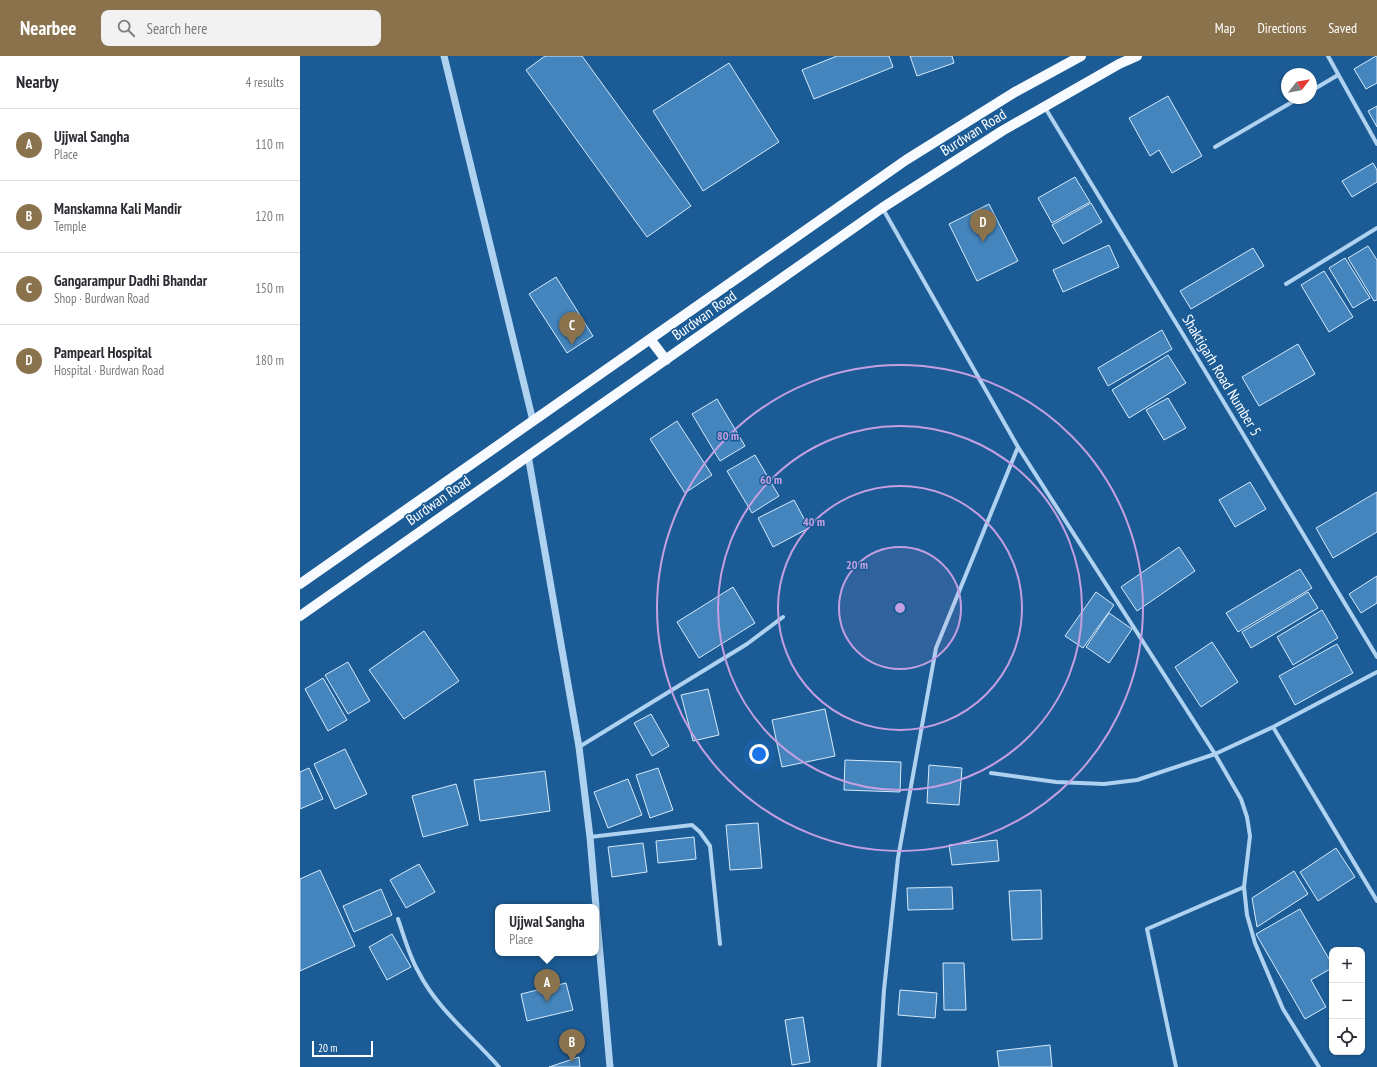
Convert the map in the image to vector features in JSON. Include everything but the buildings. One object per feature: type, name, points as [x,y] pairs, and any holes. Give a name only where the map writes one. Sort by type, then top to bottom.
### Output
[{"type":"main road","name":"Burdwan Road","points":[[300,584],[906,160],[1015,92],[1081,56]]},
{"type":"main road","name":"Burdwan Road","points":[[300,616],[882,208],[1002,131],[1119,64],[1136,56]]},
{"type":"main road","points":[[650,339],[666,360]]},
{"type":"street","points":[[444,56],[533,421]]},
{"type":"street","points":[[1328,56],[1377,144]]},
{"type":"street","points":[[1317,87],[1338,75]]},
{"type":"street","points":[[1215,148],[1289,104]]},
{"type":"street","name":"Shaktigarh Road Number 5","points":[[1044,106],[1188,341],[1377,657]]},
{"type":"street","points":[[882,208],[1018,447],[1215,754],[1241,799],[1247,817],[1250,836],[1244,887],[1247,916],[1255,943],[1283,1008],[1318,1067]]},
{"type":"street","points":[[1286,284],[1377,228]]},
{"type":"street","points":[[879,1067],[884,990],[898,858],[936,648],[1018,447]]},
{"type":"street","points":[[528,455],[579,747],[590,837],[596,904]]},
{"type":"street","points":[[579,747],[747,644],[782,617]]},
{"type":"street","points":[[991,773],[1056,782],[1104,784],[1137,780],[1215,754],[1273,727],[1377,672]]},
{"type":"street","points":[[1273,727],[1377,901]]},
{"type":"street","points":[[590,837],[692,825],[700,832],[710,846],[720,944]]},
{"type":"street","points":[[1176,1067],[1147,929],[1244,887]]},
{"type":"street","points":[[398,919],[418,971],[437,1000],[463,1031],[499,1067]]},
{"type":"street","points":[[599,942],[610,1067]]},
{"type":"place","name":"Pampearl Hospital","points":[[983,242]]},
{"type":"place","name":"Gangarampur Dadhi Bhandar","points":[[572,345]]},
{"type":"place","name":"Ujjwal Sangha","points":[[547,1002]]},
{"type":"place","name":"Manskamna Kali Mandir","points":[[572,1062]]}]
